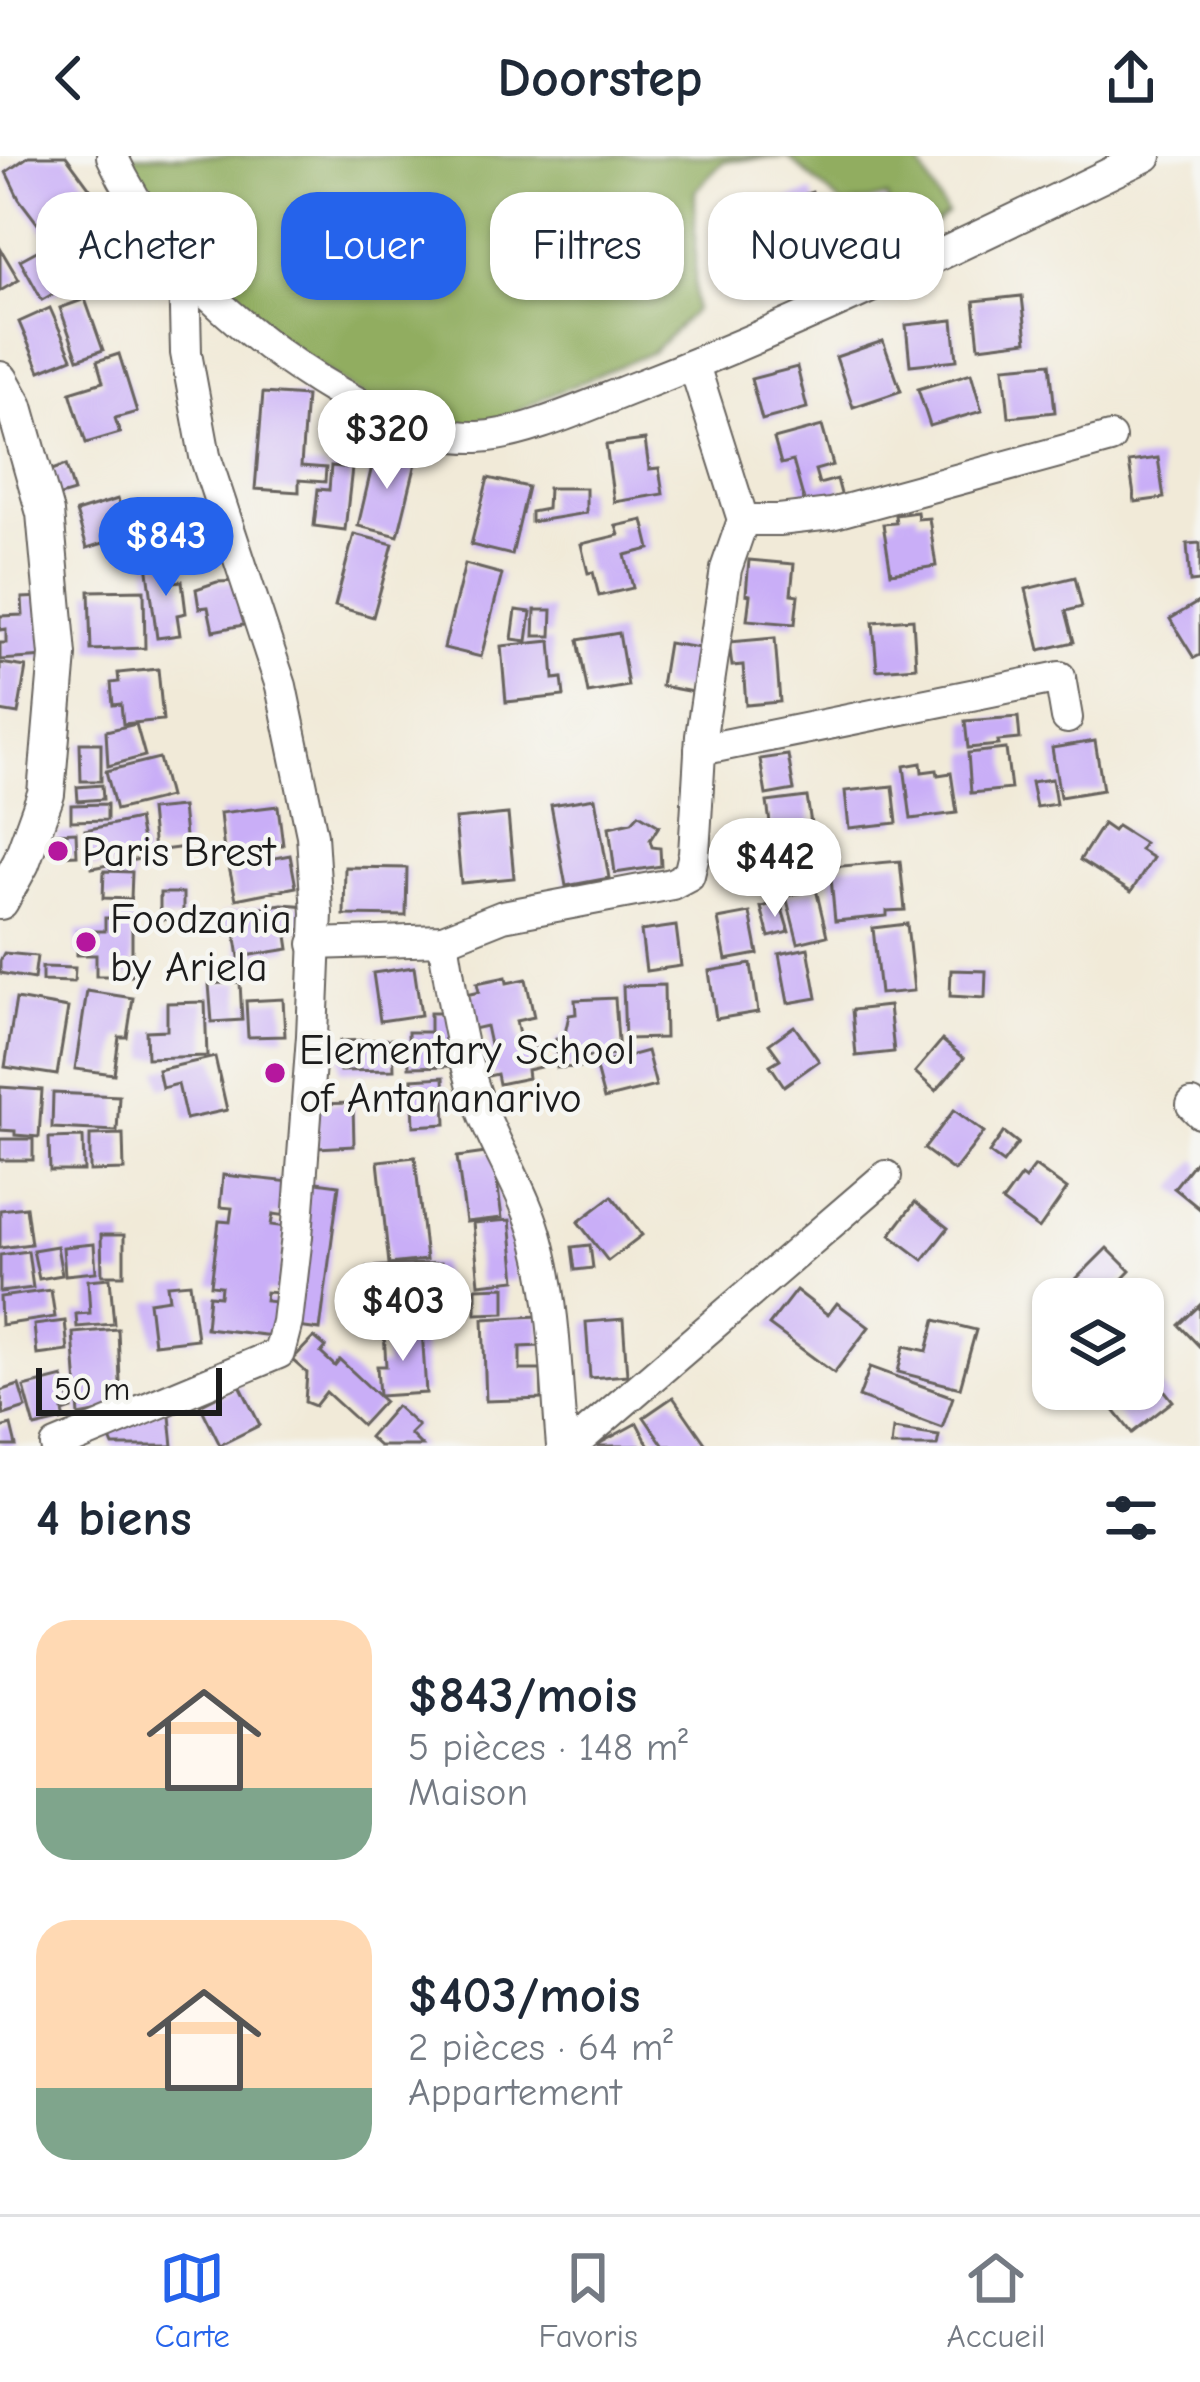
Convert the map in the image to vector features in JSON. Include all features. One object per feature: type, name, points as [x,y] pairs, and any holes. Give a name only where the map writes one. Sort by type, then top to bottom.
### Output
[{"type":"main road","points":[[0,380],[15,407],[45,513],[58,655],[46,794],[21,863],[0,900]]},
{"type":"street","points":[[112,156],[132,192]]},
{"type":"street","points":[[217,300],[251,332],[369,411],[452,436],[479,437],[509,432],[694,365],[1146,156]]},
{"type":"street","points":[[56,1446],[279,1353],[297,1236],[317,914],[312,835],[281,686],[205,456],[186,353],[185,300]]},
{"type":"street","points":[[314,944],[443,940],[503,916],[672,884],[688,875],[726,569],[743,520],[694,365]]},
{"type":"street","points":[[743,520],[831,514],[1110,438]]},
{"type":"street","points":[[700,750],[1060,677],[1067,718]]},
{"type":"street","points":[[443,940],[464,1053],[483,1114],[539,1243],[548,1288],[562,1446]]},
{"type":"street","points":[[572,1446],[886,1176]]},
{"type":"green space","points":[[124,156],[915,156],[935,192],[828,192],[788,157],[724,161],[695,191],[695,310],[653,352],[543,398],[480,432],[365,398],[253,320],[234,300],[257,300],[257,192],[141,192]]},
{"type":"building","points":[[29,156],[66,156],[93,192],[36,192],[36,221],[6,172]]},
{"type":"building","points":[[0,248],[19,280],[0,291]]},
{"type":"building","points":[[36,251],[36,289],[20,260]]},
{"type":"building","points":[[1022,296],[1027,341],[979,347],[974,301]]},
{"type":"building","points":[[85,300],[103,350],[78,359],[60,308]]},
{"type":"building","points":[[50,308],[72,358],[40,371],[19,322]]},
{"type":"building","points":[[953,320],[957,360],[910,365],[906,325]]},
{"type":"building","points":[[883,341],[901,391],[853,407],[836,357]]},
{"type":"building","points":[[119,354],[137,412],[115,418],[120,433],[86,443],[70,392],[103,382],[97,361]]},
{"type":"building","points":[[1050,363],[1055,412],[1009,417],[1004,367]]},
{"type":"building","points":[[797,367],[807,408],[762,420],[751,379]]},
{"type":"building","points":[[971,373],[982,411],[930,426],[918,389]]},
{"type":"building","points":[[263,393],[306,396],[301,466],[326,468],[325,482],[299,480],[299,492],[255,489]]},
{"type":"building","points":[[822,426],[833,465],[815,470],[819,484],[837,479],[844,505],[808,515],[793,461],[781,464],[774,439]]},
{"type":"building","points":[[645,440],[649,469],[659,468],[663,494],[614,502],[606,445]]},
{"type":"building","points":[[376,449],[417,459],[398,536],[358,526]]},
{"type":"building","points":[[1158,458],[1164,498],[1135,502],[1129,462]]},
{"type":"building","points":[[66,465],[74,492],[57,497],[49,471]]},
{"type":"building","points":[[331,466],[352,468],[345,530],[314,526],[318,489],[329,490]]},
{"type":"building","points":[[488,478],[528,487],[512,555],[471,545]]},
{"type":"building","points":[[548,488],[586,488],[586,513],[531,522],[531,512],[547,509]]},
{"type":"building","points":[[118,499],[129,535],[87,548],[76,512]]},
{"type":"building","points":[[917,512],[918,519],[929,518],[936,566],[891,573],[883,524],[896,523],[895,515]]},
{"type":"building","points":[[643,520],[650,549],[625,555],[633,588],[599,596],[581,544],[619,535],[616,526]]},
{"type":"building","points":[[354,534],[393,544],[373,617],[335,606]]},
{"type":"building","points":[[1200,543],[1200,581],[1190,582],[1187,544]]},
{"type":"building","points":[[170,560],[173,582],[182,581],[186,613],[177,615],[180,635],[157,638],[147,563]]},
{"type":"building","points":[[749,560],[794,564],[795,624],[747,620]]},
{"type":"building","points":[[465,564],[502,574],[481,657],[444,648]]},
{"type":"building","points":[[1075,577],[1082,607],[1066,611],[1074,642],[1040,650],[1026,589]]},
{"type":"building","points":[[241,581],[248,624],[213,631],[208,607],[199,608],[196,589]]},
{"type":"building","points":[[144,590],[145,648],[91,650],[89,591]]},
{"type":"building","points":[[43,597],[46,657],[0,660],[6,629],[0,630],[0,616],[23,615],[22,598]]},
{"type":"building","points":[[1200,601],[1200,655],[1194,658],[1170,619]]},
{"type":"building","points":[[516,610],[531,612],[527,641],[512,639]]},
{"type":"building","points":[[535,610],[552,610],[551,636],[534,636]]},
{"type":"building","points":[[913,619],[916,667],[877,670],[873,622]]},
{"type":"building","points":[[619,633],[628,686],[588,693],[578,640]]},
{"type":"building","points":[[775,638],[780,702],[746,705],[743,665],[732,666],[729,642]]},
{"type":"building","points":[[551,641],[554,679],[562,678],[564,696],[506,702],[501,646]]},
{"type":"building","points":[[668,643],[706,649],[698,693],[661,686]]},
{"type":"building","points":[[0,663],[26,667],[18,714],[0,711]]},
{"type":"building","points":[[158,669],[163,720],[123,724],[121,704],[113,705],[111,683],[119,682],[118,673]]},
{"type":"building","points":[[1018,717],[1020,739],[968,748],[965,721]]},
{"type":"building","points":[[136,724],[145,756],[108,766],[106,731]]},
{"type":"building","points":[[1095,741],[1103,790],[1060,797],[1052,748]]},
{"type":"building","points":[[80,743],[101,743],[101,781],[81,781]]},
{"type":"building","points":[[1006,749],[1011,789],[971,793],[968,753]]},
{"type":"building","points":[[788,755],[794,790],[766,795],[760,759]]},
{"type":"building","points":[[159,758],[169,797],[116,810],[106,771]]},
{"type":"building","points":[[921,763],[922,772],[951,773],[957,813],[911,819],[904,766]]},
{"type":"building","points":[[1052,779],[1056,804],[1036,807],[1031,782]]},
{"type":"building","points":[[102,785],[103,799],[78,801],[77,787]]},
{"type":"building","points":[[893,786],[897,823],[849,828],[845,791]]},
{"type":"building","points":[[807,797],[814,844],[800,846],[803,866],[788,867],[788,875],[753,882],[750,854],[774,851],[767,802]]},
{"type":"building","points":[[595,798],[609,878],[566,886],[551,805]]},
{"type":"building","points":[[107,804],[107,820],[71,821],[71,805]]},
{"type":"building","points":[[278,806],[283,845],[224,852],[220,813]]},
{"type":"building","points":[[182,807],[186,847],[154,851],[150,810]]},
{"type":"building","points":[[508,814],[514,878],[461,883],[455,819]]},
{"type":"building","points":[[639,814],[659,826],[650,840],[652,847],[660,848],[661,866],[615,873],[609,827],[632,822]]},
{"type":"building","points":[[138,819],[145,858],[92,868],[85,830]]},
{"type":"building","points":[[1103,824],[1113,831],[1117,826],[1144,843],[1140,850],[1153,858],[1131,892],[1080,860]]},
{"type":"building","points":[[76,832],[77,855],[58,856],[57,833]]},
{"type":"building","points":[[290,855],[296,887],[236,899],[229,867]]},
{"type":"building","points":[[900,861],[905,910],[835,921],[830,867]]},
{"type":"building","points":[[345,867],[407,868],[406,916],[344,915]]},
{"type":"building","points":[[104,871],[132,872],[131,899],[103,898]]},
{"type":"building","points":[[816,889],[827,936],[798,943],[786,896]]},
{"type":"building","points":[[160,893],[183,893],[183,919],[160,919]]},
{"type":"building","points":[[780,902],[789,932],[769,937],[761,907]]},
{"type":"building","points":[[282,904],[309,906],[309,930],[286,929],[289,949],[239,957],[235,932],[226,934],[222,913]]},
{"type":"building","points":[[750,913],[758,954],[726,960],[718,919]]},
{"type":"building","points":[[105,918],[132,918],[132,976],[96,976],[96,955],[77,955],[77,931],[105,931]]},
{"type":"building","points":[[907,924],[914,991],[880,994],[873,928]]},
{"type":"building","points":[[676,926],[681,966],[646,971],[641,931]]},
{"type":"building","points":[[808,948],[817,998],[788,1003],[779,954]]},
{"type":"building","points":[[4,953],[37,956],[34,979],[0,973]]},
{"type":"building","points":[[751,964],[758,1012],[716,1019],[709,971]]},
{"type":"building","points":[[42,967],[75,968],[74,982],[42,981]]},
{"type":"building","points":[[414,967],[421,1015],[380,1021],[373,973]]},
{"type":"building","points":[[951,970],[986,971],[985,998],[950,996]]},
{"type":"building","points":[[506,977],[507,983],[526,979],[534,1017],[516,1021],[522,1049],[536,1046],[540,1067],[527,1070],[528,1078],[499,1084],[497,1074],[480,1078],[475,1057],[492,1054],[486,1026],[473,1029],[466,995],[479,992],[477,983]]},
{"type":"building","points":[[240,982],[242,1020],[212,1022],[209,984]]},
{"type":"building","points":[[664,985],[665,1038],[625,1039],[623,986]]},
{"type":"building","points":[[87,991],[133,998],[127,1037],[119,1037],[114,1074],[75,1069]]},
{"type":"building","points":[[615,998],[619,1055],[578,1057],[579,1067],[557,1068],[556,1039],[564,1038],[569,1015],[576,1014],[575,1000]]},
{"type":"building","points":[[16,999],[68,1008],[57,1075],[5,1067]]},
{"type":"building","points":[[283,999],[285,1036],[248,1037],[246,1001]]},
{"type":"building","points":[[205,1002],[207,1056],[147,1058],[146,1031],[167,1030],[167,1003]]},
{"type":"building","points":[[889,1006],[894,1052],[856,1056],[852,1010]]},
{"type":"building","points":[[430,1013],[450,1013],[455,1066],[409,1067],[408,1032],[430,1032]]},
{"type":"building","points":[[794,1026],[819,1061],[784,1086],[770,1065],[780,1059],[769,1044]]},
{"type":"building","points":[[393,1039],[394,1070],[340,1071],[340,1041]]},
{"type":"building","points":[[942,1040],[964,1058],[936,1091],[915,1072]]},
{"type":"building","points":[[647,1051],[656,1086],[604,1099],[595,1065]]},
{"type":"building","points":[[215,1057],[227,1110],[186,1119],[178,1084],[162,1088],[158,1070]]},
{"type":"building","points":[[444,1077],[446,1124],[414,1126],[412,1079]]},
{"type":"building","points":[[0,1087],[42,1090],[39,1137],[0,1130]]},
{"type":"building","points":[[53,1093],[119,1096],[117,1131],[52,1128]]},
{"type":"building","points":[[353,1103],[354,1146],[317,1148],[316,1104]]},
{"type":"building","points":[[954,1110],[984,1132],[954,1171],[924,1149]]},
{"type":"building","points":[[1004,1132],[1018,1143],[1003,1163],[989,1153]]},
{"type":"building","points":[[123,1134],[124,1170],[90,1171],[90,1135]]},
{"type":"building","points":[[83,1137],[84,1171],[50,1171],[49,1138]]},
{"type":"building","points":[[0,1139],[33,1139],[33,1160],[0,1160]]},
{"type":"building","points":[[493,1152],[502,1218],[466,1222],[457,1157]]},
{"type":"building","points":[[415,1157],[426,1260],[389,1264],[378,1161]]},
{"type":"building","points":[[1196,1160],[1200,1163],[1200,1209],[1174,1188]]},
{"type":"building","points":[[1035,1166],[1067,1189],[1039,1229],[1002,1202]]},
{"type":"building","points":[[223,1175],[291,1182],[287,1216],[273,1214],[271,1225],[286,1227],[278,1293],[266,1292],[265,1301],[277,1302],[273,1336],[206,1328],[209,1295],[220,1296],[221,1286],[211,1285],[219,1221],[230,1222],[232,1208],[220,1207]]},
{"type":"building","points":[[309,1181],[339,1185],[320,1330],[290,1326]]},
{"type":"building","points":[[612,1196],[642,1235],[608,1261],[578,1222]]},
{"type":"building","points":[[915,1202],[948,1228],[923,1260],[890,1235]]},
{"type":"building","points":[[26,1207],[31,1244],[0,1248],[0,1210]]},
{"type":"building","points":[[510,1220],[516,1280],[479,1284],[473,1223]]},
{"type":"building","points":[[101,1235],[124,1235],[124,1275],[102,1275]]},
{"type":"building","points":[[94,1244],[96,1272],[65,1275],[63,1247]]},
{"type":"building","points":[[590,1245],[593,1268],[575,1270],[572,1247]]},
{"type":"building","points":[[57,1246],[62,1275],[39,1279],[33,1250]]},
{"type":"building","points":[[1107,1248],[1130,1271],[1123,1278],[1077,1278]]},
{"type":"building","points":[[28,1251],[33,1288],[0,1292],[0,1255]]},
{"type":"building","points":[[441,1263],[443,1295],[436,1296],[437,1316],[395,1318],[394,1306],[381,1307],[380,1289],[369,1289],[367,1267]]},
{"type":"building","points":[[110,1278],[114,1324],[77,1327],[76,1314],[90,1313],[88,1280]]},
{"type":"building","points":[[190,1283],[197,1339],[154,1344],[149,1302],[169,1299],[167,1285]]},
{"type":"building","points":[[505,1287],[505,1313],[476,1314],[476,1288]]},
{"type":"building","points":[[51,1290],[55,1317],[1,1325],[0,1297]]},
{"type":"building","points":[[796,1290],[828,1315],[837,1303],[869,1327],[834,1373],[769,1325]]},
{"type":"building","points":[[1200,1305],[1200,1347],[1179,1325]]},
{"type":"building","points":[[539,1316],[540,1346],[520,1347],[520,1370],[541,1370],[542,1399],[486,1401],[483,1319]]},
{"type":"building","points":[[623,1319],[627,1375],[590,1378],[586,1322]]},
{"type":"building","points":[[935,1320],[976,1330],[960,1388],[898,1372],[904,1346],[927,1351]]},
{"type":"building","points":[[65,1321],[68,1351],[37,1355],[34,1325]]},
{"type":"building","points":[[118,1329],[121,1408],[79,1416],[73,1333]]},
{"type":"building","points":[[422,1329],[426,1393],[379,1396],[377,1366],[386,1366],[384,1331]]},
{"type":"building","points":[[314,1337],[326,1347],[321,1353],[335,1366],[340,1360],[384,1401],[362,1425],[326,1392],[315,1406],[305,1402],[307,1373],[292,1360]]},
{"type":"building","points":[[870,1367],[953,1397],[942,1428],[859,1397]]},
{"type":"building","points":[[63,1377],[72,1409],[63,1412],[65,1420],[35,1427],[24,1387]]},
{"type":"building","points":[[19,1385],[26,1408],[4,1415],[0,1391]]},
{"type":"building","points":[[240,1385],[260,1425],[220,1445],[200,1405]]},
{"type":"building","points":[[673,1397],[707,1446],[664,1446],[644,1417]]},
{"type":"building","points":[[169,1406],[173,1446],[113,1446],[107,1432]]},
{"type":"building","points":[[396,1406],[418,1426],[410,1434],[422,1446],[379,1446],[369,1437]]},
{"type":"building","points":[[1114,1410],[1161,1410],[1132,1433]]},
{"type":"building","points":[[637,1423],[649,1446],[595,1446]]},
{"type":"building","points":[[11,1425],[16,1446],[0,1446],[0,1428]]},
{"type":"building","points":[[893,1429],[939,1436],[937,1446],[891,1446]]},
{"type":"place","name":"Paris Brest","points":[[58,851]]},
{"type":"place","name":"Foodzania by Ariela","points":[[86,942]]},
{"type":"place","name":"Elementary School of Antananarivo","points":[[275,1073]]}]
